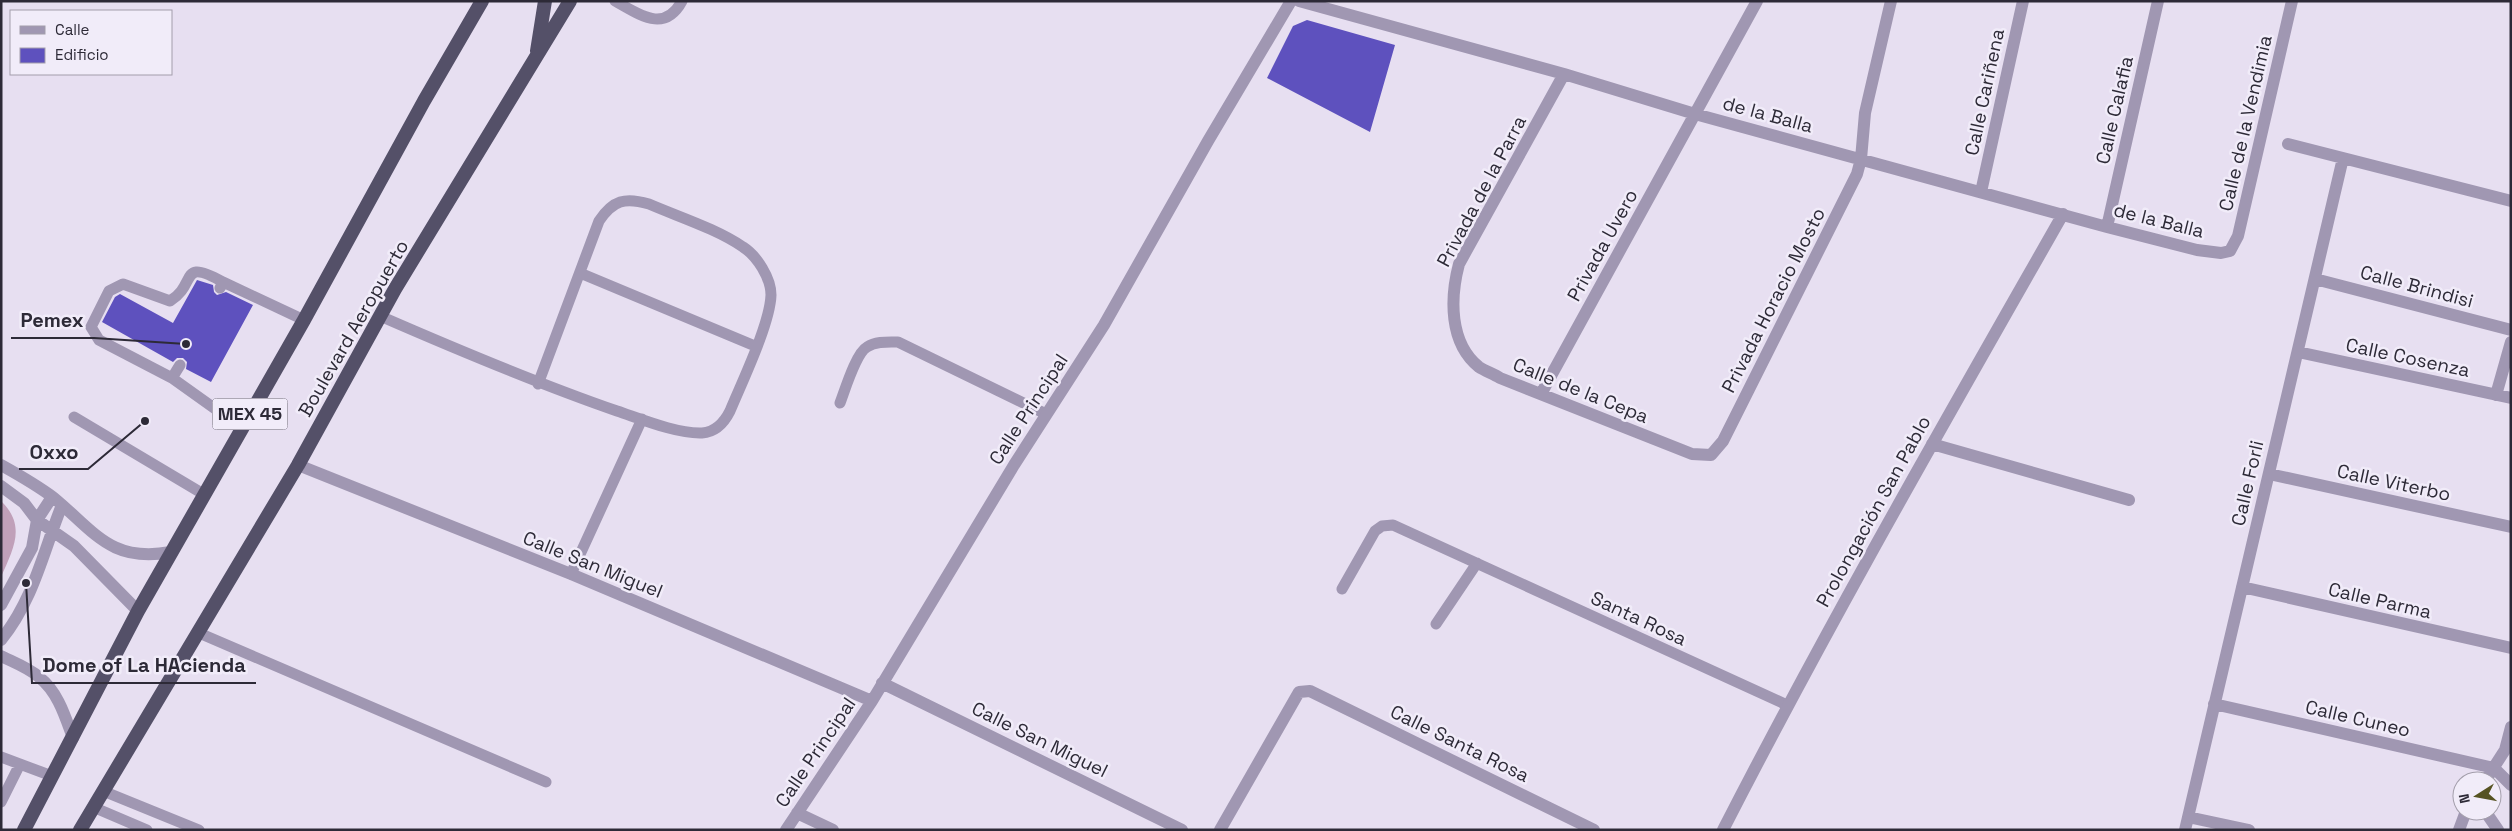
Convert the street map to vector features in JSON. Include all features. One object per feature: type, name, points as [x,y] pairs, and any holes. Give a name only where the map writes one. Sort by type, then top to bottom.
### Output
[{"type":"highway","name":"MEX 45","points":[[24,830],[138,611],[304,320],[424,101],[482,1]]},
{"type":"highway","points":[[535,61],[544,1]]},
{"type":"highway","name":"Boulevard Aeropuerto","points":[[80,830],[298,465],[380,316],[570,1]]},
{"type":"street","name":"Calle Principal","points":[[786,830],[872,700],[1046,414],[1128,284],[1208,141],[1292,1]]},
{"type":"street","name":"de la Balla","points":[[1299,1],[1564,74],[1695,114],[2107,227],[2197,250],[2221,253],[2230,252]]},
{"type":"street","name":"Privada Uvero","points":[[1541,394],[1757,1]]},
{"type":"street","name":"Privada Horacio Mosto","points":[[1711,455],[1722,441],[1837,216],[1861,159],[1865,113],[1891,1]]},
{"type":"street","name":"Calle Cariñena","points":[[1981,192],[2023,1]]},
{"type":"street","name":"Calle Calafia","points":[[2107,227],[2158,1]]},
{"type":"street","name":"Calle de la Vendimia","points":[[2230,252],[2238,236],[2292,1]]},
{"type":"street","name":"Privada de la Parra","points":[[1456,331],[1453,302],[1454,282],[1460,264],[1564,74]]},
{"type":"street","points":[[2288,144],[2511,201]]},
{"type":"street","name":"Calle Forli","points":[[2185,830],[2343,158]]},
{"type":"street","name":"Prolongación San Pablo","points":[[1723,830],[1787,705],[2063,214]]},
{"type":"street","name":"Calle Brindisi","points":[[2315,279],[2511,330]]},
{"type":"street","name":"Calle de la Cepa","points":[[1456,331],[1466,352],[1479,366],[1500,378],[1692,454],[1711,455]]},
{"type":"street","points":[[2496,395],[2511,342]]},
{"type":"street","name":"Calle Cosenza","points":[[2298,352],[2511,398]]},
{"type":"street","points":[[1932,444],[2129,500]]},
{"type":"street","name":"Calle San Miguel","points":[[298,465],[571,574],[872,700]]},
{"type":"street","points":[[1,466],[57,501],[96,536],[117,549],[144,555],[171,552]]},
{"type":"street","name":"Calle Viterbo","points":[[2269,474],[2511,527]]},
{"type":"street","points":[[1,486],[24,503],[37,520],[52,529],[79,551],[138,611]]},
{"type":"street","points":[[1,605],[32,548],[37,520],[57,501]]},
{"type":"street","points":[[1,640],[24,603],[46,556],[57,501]]},
{"type":"street","name":"Calle Parma","points":[[2242,587],[2511,648]]},
{"type":"street","points":[[1,656],[39,676],[53,692],[73,738]]},
{"type":"street","name":"Calle San Miguel","points":[[882,683],[1182,830]]},
{"type":"street","name":"Calle Santa Rosa","points":[[1220,830],[1300,692],[1310,691],[1594,830]]},
{"type":"street","name":"Calle Cuneo","points":[[2214,704],[2494,768]]},
{"type":"street","points":[[2492,771],[2506,750],[2511,727]]},
{"type":"street","points":[[2494,768],[2511,785]]},
{"type":"street","points":[[797,813],[833,830]]},
{"type":"street","points":[[2188,816],[2249,830]]},
{"type":"lane","points":[[617,2],[640,15],[660,20],[671,16],[682,1]]},
{"type":"lane","points":[[380,316],[538,384],[642,419],[692,433],[704,433],[724,423],[730,411],[768,315],[771,294],[767,278],[757,260],[744,247],[649,204],[636,200],[620,201],[607,209],[599,221],[538,384]]},
{"type":"lane","points":[[242,428],[172,378],[99,340],[91,327],[110,291],[116,285],[124,284],[170,301],[175,298],[191,274],[197,270],[222,285],[304,320]]},
{"type":"lane","points":[[580,273],[755,346]]},
{"type":"lane","points":[[840,403],[859,358],[866,347],[883,342],[898,342],[1046,414]]},
{"type":"lane","points":[[172,378],[180,365]]},
{"type":"lane","points":[[74,417],[205,495]]},
{"type":"lane","points":[[571,574],[642,419]]},
{"type":"lane","name":"Santa Rosa","points":[[1342,589],[1375,531],[1382,526],[1393,525],[1787,705]]},
{"type":"lane","points":[[1436,624],[1477,563]]},
{"type":"lane","points":[[199,633],[546,782]]},
{"type":"lane","points":[[1,757],[52,776]]},
{"type":"lane","points":[[1,802],[20,764]]},
{"type":"lane","points":[[103,792],[199,830]]},
{"type":"lane","points":[[93,807],[147,830]]},
{"type":"shaded area","points":[[1,501],[14,519],[16,529],[10,557],[1,577]]},
{"type":"building","points":[[1307,20],[1395,45],[1370,132],[1267,78],[1293,26]]},
{"type":"building","points":[[197,280],[213,285],[214,292],[217,295],[226,292],[253,305],[211,382],[186,369],[187,362],[183,358],[177,358],[173,362],[102,322],[115,297],[120,294],[173,323]]},
{"type":"place","name":"Pemex","points":[[186,344]]},
{"type":"place","name":"Oxxo","points":[[145,421]]},
{"type":"place","name":"Dome of La HAcienda","points":[[26,583]]}]
